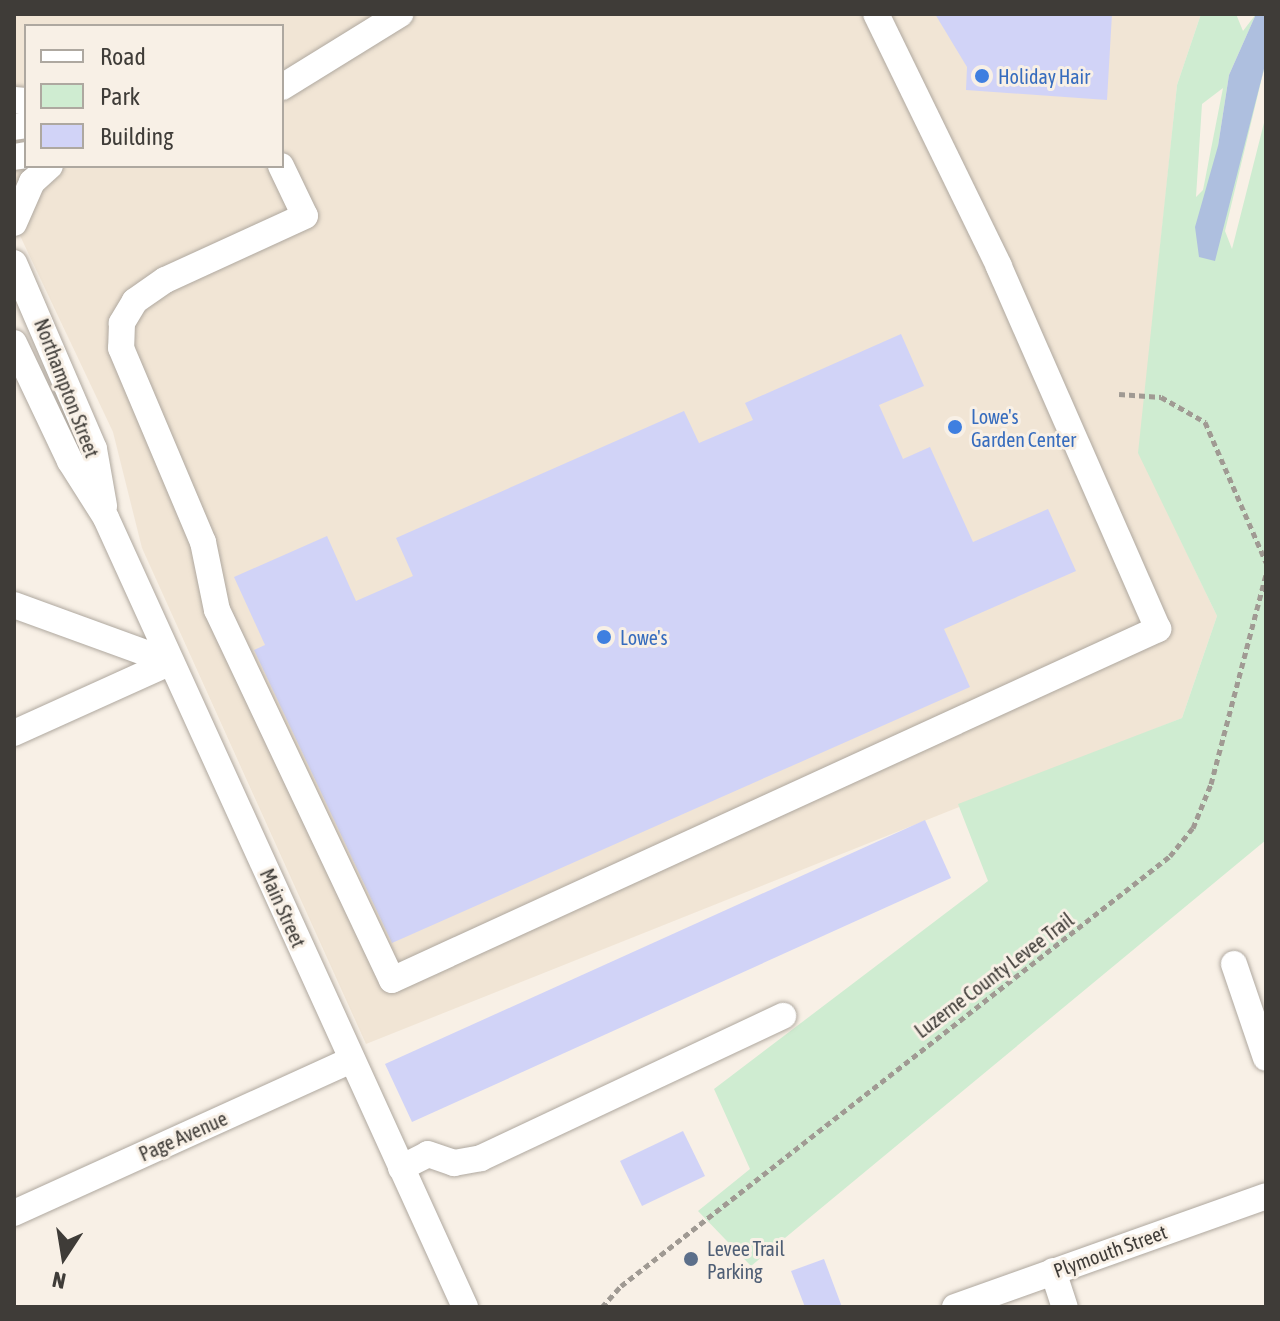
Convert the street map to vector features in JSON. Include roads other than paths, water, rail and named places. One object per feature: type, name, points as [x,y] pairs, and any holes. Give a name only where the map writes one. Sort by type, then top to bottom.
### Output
[{"type":"street","points":[[282,168],[305,216],[165,280],[135,301],[122,323],[121,348],[203,542],[217,610],[392,980],[1158,629],[999,266],[876,14]]},
{"type":"street","points":[[284,86],[392,16]]},
{"type":"street","points":[[14,223],[32,182],[48,168]]},
{"type":"street","name":"Northampton Street","points":[[14,263],[94,449],[106,518]]},
{"type":"street","name":"Northampton Street","points":[[14,343],[70,461],[106,518],[171,662]]},
{"type":"street","points":[[14,605],[171,662]]},
{"type":"street","points":[[14,733],[171,662]]},
{"type":"street","name":"Main Street","points":[[171,662],[465,1307]]},
{"type":"street","points":[[1234,964],[1266,1058]]},
{"type":"street","points":[[401,1168],[428,1154],[454,1163],[481,1158],[783,1016]]},
{"type":"street","name":"Page Avenue","points":[[14,1213],[351,1060]]},
{"type":"street","name":"Plymouth Street","points":[[955,1307],[1266,1196]]},
{"type":"street","points":[[1053,1271],[1065,1307]]},
{"type":"water","points":[[1256,14],[1266,14],[1266,61],[1215,261],[1199,257],[1195,227],[1218,146],[1229,75]]},
{"type":"place","name":"Holiday Hair","points":[[982,76]]},
{"type":"place","name":"Lowe's Garden Center","points":[[955,427]]},
{"type":"place","name":"Lowe's","points":[[604,637]]},
{"type":"place","name":"Levee Trail Parking","points":[[691,1259]]}]
